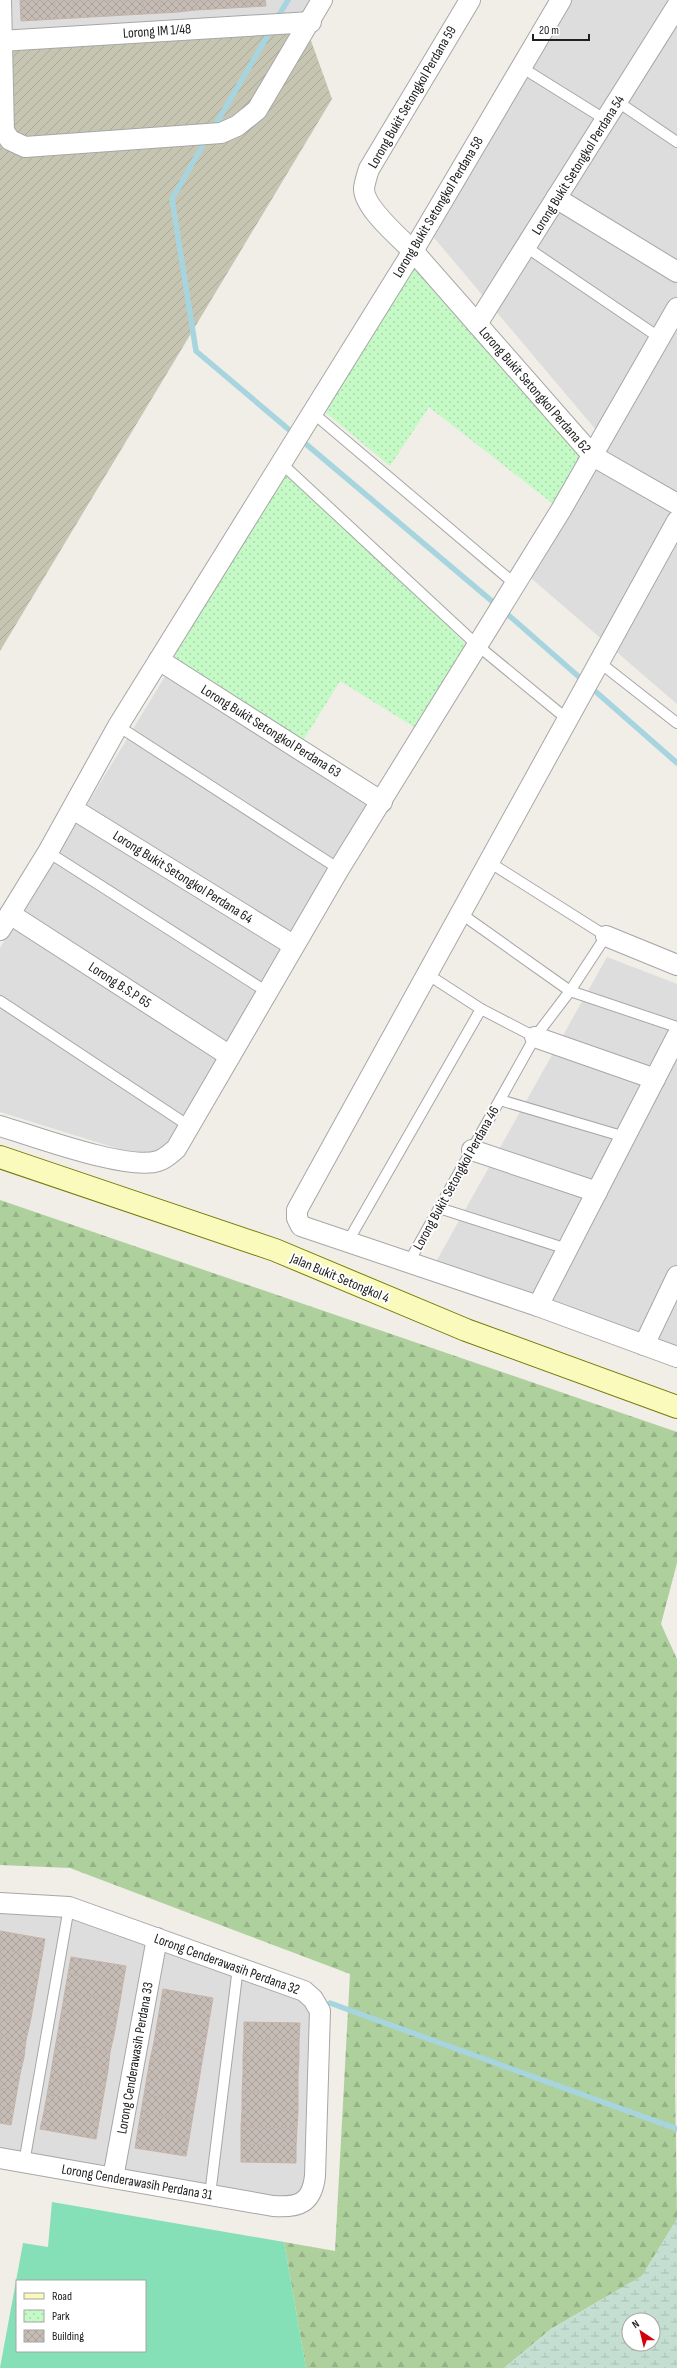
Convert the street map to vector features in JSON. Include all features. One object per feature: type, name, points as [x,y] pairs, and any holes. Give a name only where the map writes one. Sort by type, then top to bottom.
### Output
[{"type":"street","points":[[1,0],[4,131],[10,140],[25,147],[220,133],[237,126],[258,110],[322,0]]},
{"type":"street","name":"Lorong Bukit Setongkol Perdana 59","points":[[413,251],[389,228],[371,206],[364,189],[369,169],[470,0]]},
{"type":"street","name":"Lorong Bukit Setongkol Perdana 58","points":[[5,922],[73,809],[118,726],[283,457],[308,420],[413,251],[561,0]]},
{"type":"street","name":"Lorong Bukit Setongkol Perdana 54","points":[[477,324],[606,120],[674,18]]},
{"type":"street","name":"Lorong IM 1/48","points":[[2,41],[308,22]]},
{"type":"street","points":[[556,198],[677,272]]},
{"type":"street","name":"Lorong Bukit Setongkol Perdana 62","points":[[413,251],[593,456],[677,504]]},
{"type":"street","points":[[0,1126],[120,1161],[142,1163],[159,1160],[176,1149],[293,945],[339,868],[382,802],[477,645],[504,604],[593,456],[677,308]]},
{"type":"street","points":[[409,1262],[347,1243],[301,1226],[297,1218],[297,1210],[677,520]]},
{"type":"street","name":"Lorong Bukit Setongkol Perdana 63","points":[[159,660],[382,802]]},
{"type":"street","name":"Lorong Bukit Setongkol Perdana 64","points":[[73,809],[293,945]]},
{"type":"street","name":"Lorong B.S.P 65","points":[[5,922],[230,1056]]},
{"type":"street","points":[[606,936],[677,965]]},
{"type":"street","points":[[538,1306],[677,1036]]},
{"type":"street","points":[[535,1037],[655,1079]]},
{"type":"street","points":[[472,1150],[597,1192]]},
{"type":"street","name":"Jalan Bukit Setongkol 4","points":[[0,1157],[275,1250],[466,1330],[677,1407]]},
{"type":"street","name":"Lorong Bukit Setongkol Perdana 46","points":[[409,1262],[538,1306],[677,1357]]},
{"type":"street","points":[[644,1345],[677,1276]]},
{"type":"street","name":"Lorong Cenderawasih Perdana 32","points":[[0,1903],[69,1907],[304,1991],[314,1999],[320,2011],[314,2187],[312,2194],[304,2202],[294,2206],[273,2206]]},
{"type":"street","name":"Lorong Cenderawasih Perdana 33","points":[[114,2178],[157,1938]]},
{"type":"street","name":"Lorong Cenderawasih Perdana 31","points":[[0,2158],[273,2206]]},
{"type":"lane","points":[[521,67],[606,120]]},
{"type":"lane","points":[[618,102],[677,142]]},
{"type":"lane","points":[[526,247],[660,338]]},
{"type":"lane","points":[[308,420],[515,584]]},
{"type":"lane","points":[[283,457],[477,645],[570,715]]},
{"type":"lane","points":[[598,664],[677,723]]},
{"type":"lane","points":[[118,726],[339,868]]},
{"type":"lane","points":[[48,852],[267,992]]},
{"type":"lane","points":[[489,862],[606,936]]},
{"type":"lane","points":[[460,913],[570,991],[677,1027]]},
{"type":"lane","name":"Lorong Bukit Setongkol Perdana 46","points":[[409,1262],[535,1037],[570,991],[606,936]]},
{"type":"lane","points":[[427,974],[481,1009],[535,1037]]},
{"type":"lane","points":[[0,1001],[189,1126]]},
{"type":"lane","points":[[347,1243],[481,1009]]},
{"type":"lane","points":[[500,1100],[625,1137]]},
{"type":"lane","points":[[440,1208],[567,1250]]},
{"type":"lane","points":[[24,2162],[69,1907]]},
{"type":"lane","points":[[210,2195],[238,1967]]},
{"type":"shaded area","points":[[0,0],[317,0],[303,23],[0,39]]},
{"type":"shaded area","points":[[564,0],[677,0],[677,704],[517,566],[596,430],[425,227]]},
{"type":"shaded area","points":[[305,24],[332,99],[0,651],[0,43]]},
{"type":"shaded area","points":[[167,673],[374,803],[165,1153],[148,1158],[0,1112],[0,948]]},
{"type":"shaded area","points":[[607,957],[677,984],[677,1363],[428,1276]]},
{"type":"shaded area","points":[[0,1911],[67,1915],[302,1999],[312,2007],[309,2202],[0,2167]]},
{"type":"green space","points":[[413,251],[593,456],[561,510],[429,407],[390,466],[325,412]]},
{"type":"green space","points":[[280,462],[467,645],[419,730],[340,681],[298,749],[159,660]]},
{"type":"green space","points":[[0,1200],[677,1432],[677,1563],[661,1624],[677,1659],[675,2083],[677,2219],[642,2276],[551,2329],[504,2368],[306,2368],[284,2242],[335,2251],[350,1974],[70,1868],[0,1865]]},
{"type":"green space","points":[[52,2202],[284,2242],[306,2368],[0,2368],[16,2281],[16,2352],[146,2352],[146,2280],[16,2280],[23,2243],[48,2247]]},
{"type":"green space","points":[[677,2219],[677,2368],[504,2368],[551,2329],[642,2276]]},
{"type":"building","points":[[20,0],[38,0],[39,20],[21,21]]},
{"type":"building","points":[[38,0],[55,0],[56,19],[39,20]]},
{"type":"building","points":[[55,0],[73,0],[74,18],[56,19]]},
{"type":"building","points":[[73,0],[90,0],[91,17],[74,18]]},
{"type":"building","points":[[90,0],[108,0],[109,16],[91,17]]},
{"type":"building","points":[[108,0],[125,0],[126,15],[109,16]]},
{"type":"building","points":[[125,0],[143,0],[144,14],[126,15]]},
{"type":"building","points":[[143,0],[160,0],[161,13],[144,14]]},
{"type":"building","points":[[160,0],[178,0],[178,12],[161,13]]},
{"type":"building","points":[[178,0],[195,0],[196,10],[178,12]]},
{"type":"building","points":[[195,0],[213,0],[214,9],[196,10]]},
{"type":"building","points":[[213,0],[230,0],[231,8],[214,9]]},
{"type":"building","points":[[230,0],[248,0],[248,7],[231,8]]},
{"type":"building","points":[[248,0],[265,0],[266,6],[248,7]]},
{"type":"building","points":[[0,1931],[45,1939],[42,1956],[0,1949]]},
{"type":"building","points":[[0,1949],[42,1956],[39,1973],[0,1966]]},
{"type":"building","points":[[71,1957],[126,1966],[123,1983],[68,1974]]},
{"type":"building","points":[[0,1966],[39,1973],[36,1990],[0,1983]]},
{"type":"building","points":[[68,1974],[123,1983],[120,2001],[65,1991]]},
{"type":"building","points":[[0,1983],[36,1990],[33,2007],[0,2001]]},
{"type":"building","points":[[163,1989],[213,1998],[210,2015],[160,2007]]},
{"type":"building","points":[[65,1991],[120,2001],[117,2018],[62,2009]]},
{"type":"building","points":[[0,2001],[33,2007],[30,2023],[0,2018]]},
{"type":"building","points":[[160,2007],[210,2015],[207,2033],[157,2024]]},
{"type":"building","points":[[62,2009],[117,2018],[114,2035],[59,2026]]},
{"type":"building","points":[[0,2018],[30,2023],[26,2040],[0,2036]]},
{"type":"building","points":[[244,2022],[300,2023],[299,2041],[244,2039]]},
{"type":"building","points":[[157,2024],[207,2033],[204,2050],[154,2042]]},
{"type":"building","points":[[59,2026],[114,2035],[110,2052],[56,2043]]},
{"type":"building","points":[[0,2036],[26,2040],[24,2057],[0,2053]]},
{"type":"building","points":[[244,2039],[299,2041],[299,2058],[243,2057]]},
{"type":"building","points":[[154,2042],[204,2050],[201,2068],[150,2060]]},
{"type":"building","points":[[56,2043],[110,2052],[108,2070],[53,2060]]},
{"type":"building","points":[[0,2053],[24,2057],[20,2074],[0,2071]]},
{"type":"building","points":[[243,2057],[299,2058],[298,2075],[243,2074]]},
{"type":"building","points":[[53,2060],[108,2070],[105,2087],[50,2078]]},
{"type":"building","points":[[150,2060],[201,2068],[198,2086],[147,2077]]},
{"type":"building","points":[[0,2071],[20,2074],[17,2091],[0,2088]]},
{"type":"building","points":[[243,2074],[298,2075],[298,2093],[242,2092]]},
{"type":"building","points":[[147,2077],[198,2086],[195,2103],[144,2095]]},
{"type":"building","points":[[50,2078],[105,2087],[102,2104],[47,2095]]},
{"type":"building","points":[[0,2088],[17,2091],[14,2108],[0,2106]]},
{"type":"building","points":[[242,2092],[298,2093],[298,2111],[242,2110]]},
{"type":"building","points":[[47,2095],[102,2104],[99,2121],[44,2112]]},
{"type":"building","points":[[144,2095],[195,2103],[192,2121],[141,2112]]},
{"type":"building","points":[[0,2106],[14,2108],[11,2125],[0,2123]]},
{"type":"building","points":[[242,2110],[298,2111],[297,2128],[241,2127]]},
{"type":"building","points":[[44,2112],[99,2121],[96,2139],[40,2129]]},
{"type":"building","points":[[141,2112],[192,2121],[189,2139],[138,2130]]},
{"type":"building","points":[[241,2127],[297,2128],[296,2146],[241,2144]]},
{"type":"building","points":[[138,2130],[189,2139],[186,2156],[135,2148]]},
{"type":"building","points":[[241,2144],[296,2146],[296,2163],[241,2162]]},
{"type":"waterway","points":[[276,20],[288,0]]},
{"type":"waterway","points":[[213,129],[271,30]]},
{"type":"waterway","points":[[207,138],[172,199],[196,351],[513,619],[677,763]]},
{"type":"waterway","points":[[330,2003],[677,2129]]}]
